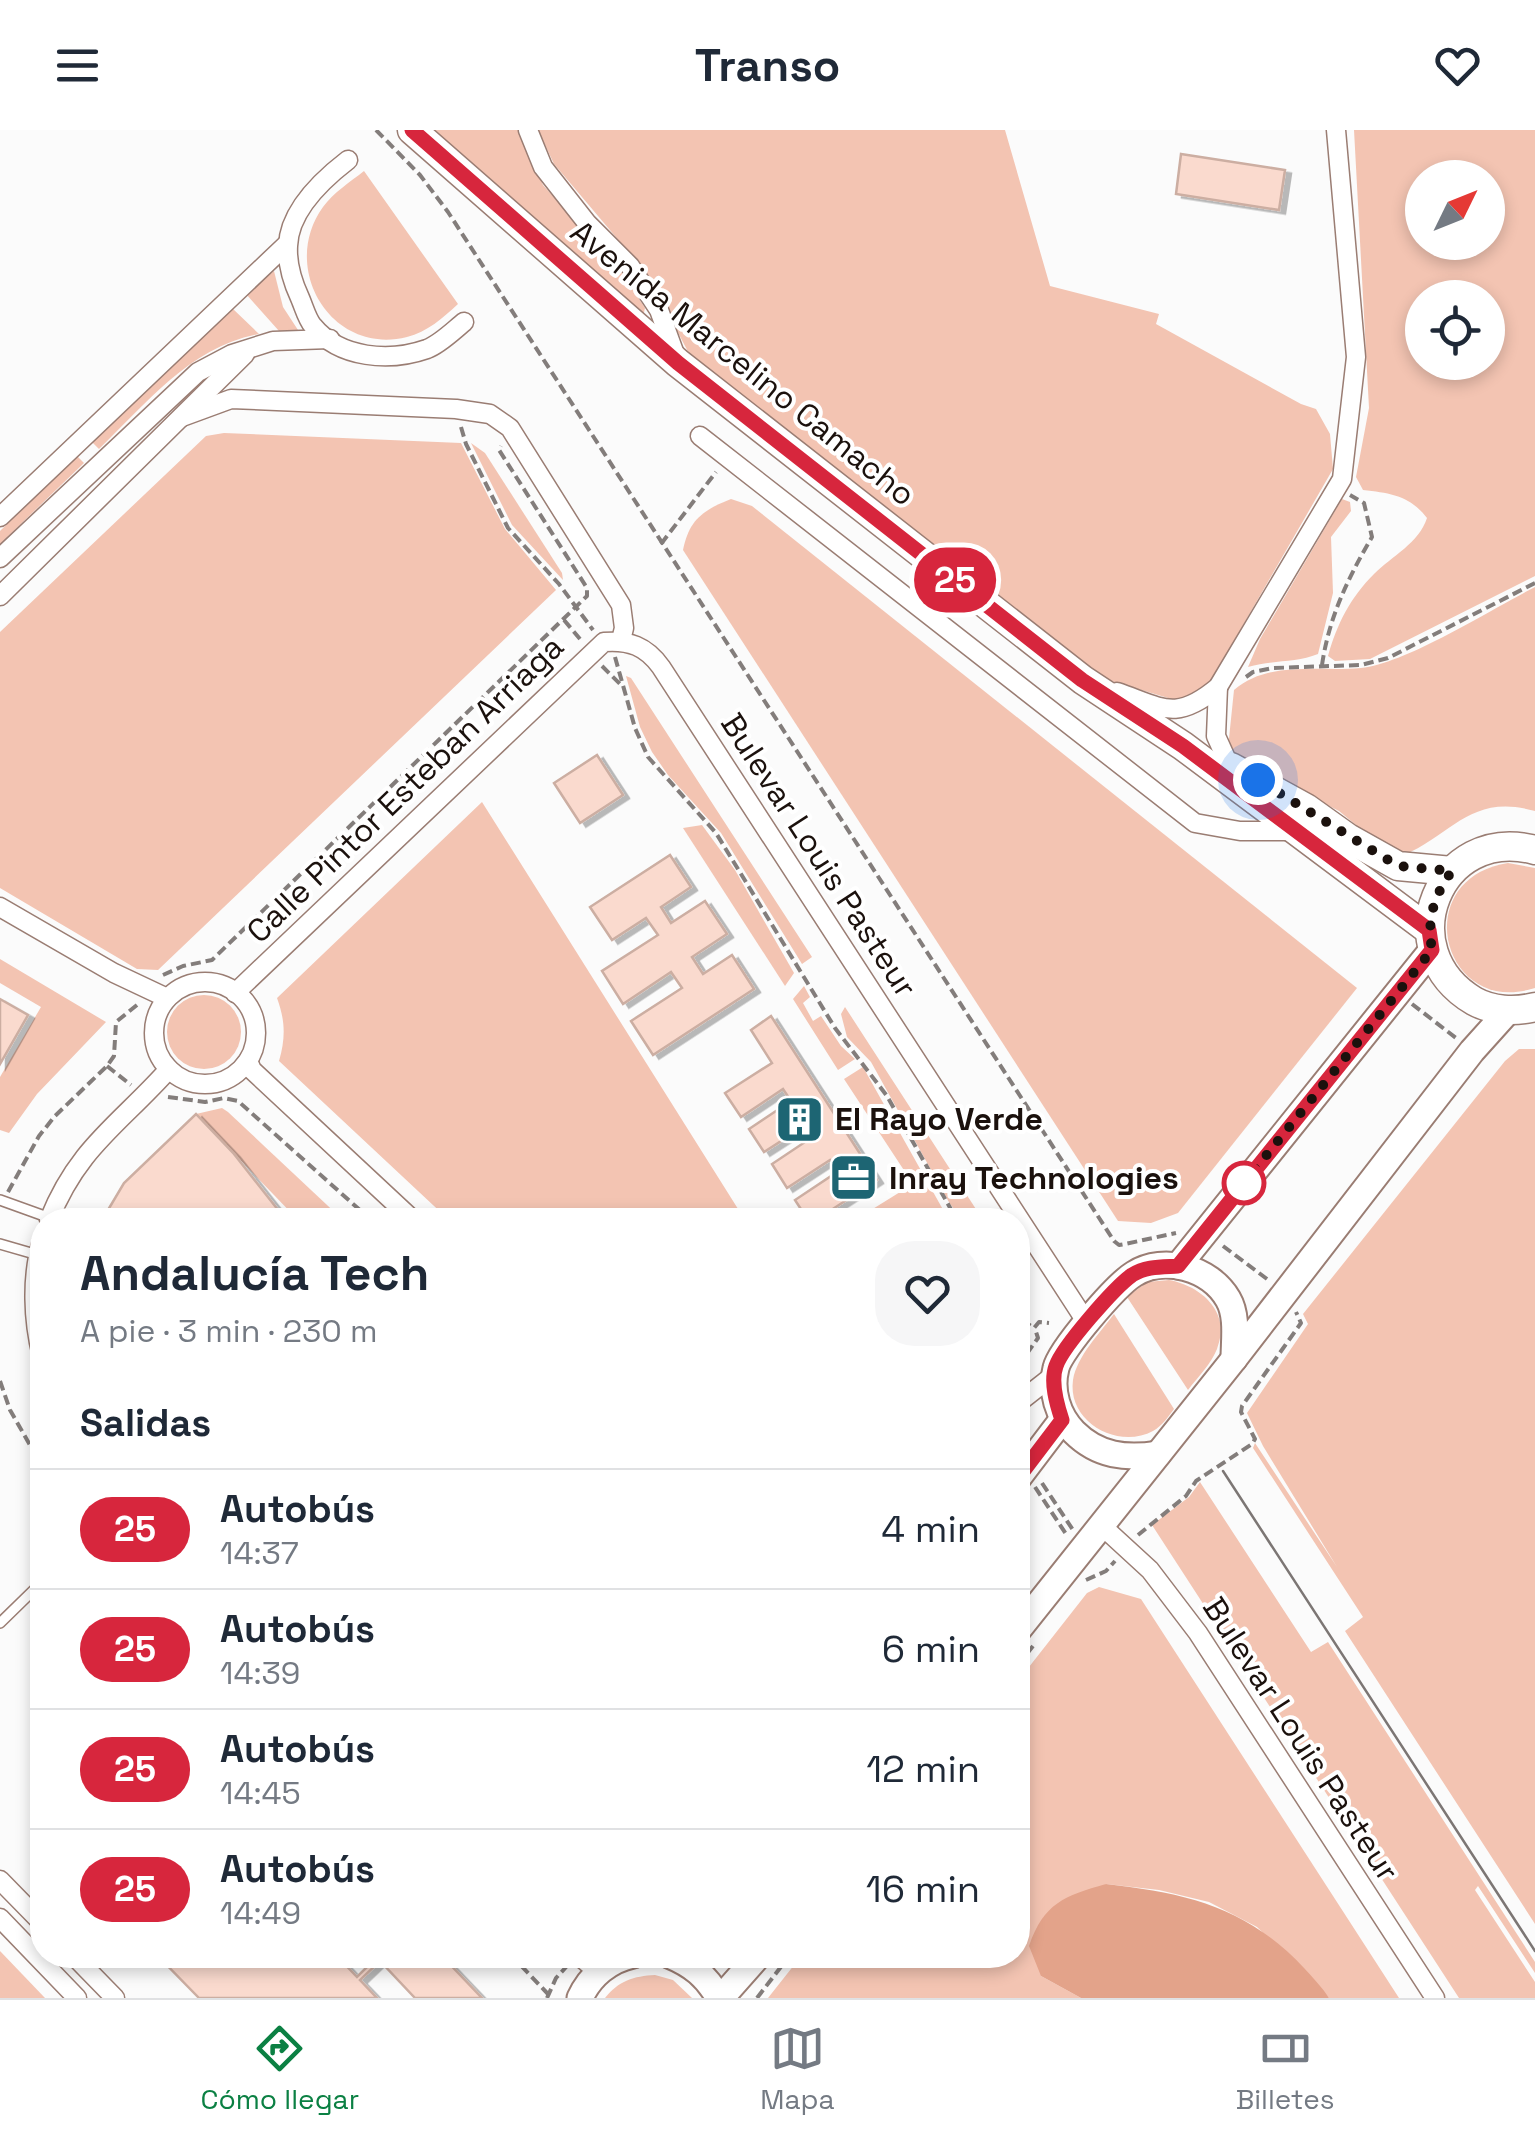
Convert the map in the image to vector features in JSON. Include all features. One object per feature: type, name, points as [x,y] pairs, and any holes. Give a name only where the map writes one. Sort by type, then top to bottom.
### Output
[{"type":"main road","name":"Avenida Marcelino Camacho","points":[[412,130],[678,363],[1082,680],[1183,746],[1431,940]]},
{"type":"main road","name":"Avenida Marcelino Camacho","points":[[1183,746],[1306,808],[1398,866],[1452,871]]},
{"type":"main road","points":[[1522,1009],[1482,1006],[1460,992],[1443,974],[1431,940],[1431,909],[1439,888],[1452,871],[1472,856],[1495,847],[1535,850]]},
{"type":"street","points":[[528,130],[543,166],[630,266],[659,310],[678,363]]},
{"type":"street","points":[[1082,680],[1164,709],[1184,710],[1218,687],[1342,478],[1356,357],[1336,130]]},
{"type":"street","points":[[0,517],[287,244],[298,215],[313,192],[348,160]]},
{"type":"street","points":[[287,244],[293,282],[312,326],[330,340],[362,354],[395,358],[431,347],[464,322]]},
{"type":"street","points":[[0,558],[198,372],[273,341],[330,340]]},
{"type":"street","points":[[0,596],[251,348]]},
{"type":"street","points":[[182,417],[231,399],[456,409],[490,414],[510,428],[621,605],[624,628],[618,648]]},
{"type":"street","points":[[700,436],[1195,822],[1240,830],[1294,831]]},
{"type":"street","name":"Calle Pintor Esteban Arriaga","points":[[235,993],[592,652],[604,642],[618,648]]},
{"type":"street","name":"Bulevar Louis Pasteur","points":[[618,648],[636,644],[652,654],[1012,1208]]},
{"type":"street","points":[[1218,687],[1216,736],[1230,767]]},
{"type":"street","points":[[0,907],[148,991],[168,998]]},
{"type":"street","points":[[1178,1266],[1431,940]]},
{"type":"street","points":[[208,982],[235,993],[246,1004],[256,1032],[248,1061],[224,1080],[208,1084],[193,1083],[169,1069],[154,1040],[154,1024],[168,998],[193,984],[208,982]]},
{"type":"street","points":[[1030,1616],[1082,1556],[1101,1525],[1472,1051],[1522,1009]]},
{"type":"street","points":[[248,1061],[252,1070],[399,1208]]},
{"type":"street","points":[[55,1208],[83,1156],[169,1069]]},
{"type":"street","name":"Bulevar Louis Pasteur","points":[[1030,1235],[1087,1323]]},
{"type":"street","points":[[1158,1454],[1134,1458],[1104,1452],[1086,1444],[1062,1420],[1057,1405],[1056,1366],[1087,1323],[1133,1274],[1151,1267],[1178,1266],[1209,1277],[1228,1299],[1234,1321],[1234,1359]]},
{"type":"street","points":[[1030,1394],[1056,1374]]},
{"type":"street","points":[[1030,1467],[1062,1420]]},
{"type":"street","name":"Bulevar Louis Pasteur","points":[[1101,1525],[1150,1570],[1198,1634],[1435,1998]]},
{"type":"street","points":[[0,1880],[30,1911]]},
{"type":"street","points":[[0,1918],[30,1949]]},
{"type":"street","points":[[48,1968],[77,1998]]},
{"type":"street","points":[[86,1968],[115,1998]]},
{"type":"street","points":[[593,1968],[598,1972]]},
{"type":"street","points":[[580,1998],[604,1968]]},
{"type":"street","points":[[695,1968],[708,1979],[720,1998],[747,1968]]},
{"type":"lane","points":[[2,1201],[30,1212]]},
{"type":"lane","points":[[0,1244],[30,1247]]},
{"type":"lane","points":[[0,1623],[30,1594]]},
{"type":"path","points":[[376,130],[420,175],[448,212],[1114,1240],[1126,1244],[1180,1233],[1186,1228]]},
{"type":"path","points":[[456,409],[466,444],[502,517],[593,630]]},
{"type":"path","points":[[661,544],[727,458]]},
{"type":"path","points":[[1322,665],[1342,588],[1372,538],[1364,503],[1337,487]]},
{"type":"path","points":[[1218,687],[1236,684],[1253,672],[1361,665],[1388,658],[1535,583]]},
{"type":"path","points":[[2,1201],[39,1136],[114,1056],[116,1022],[135,1008],[156,979],[212,960],[587,596]]},
{"type":"path","points":[[618,648],[634,728],[648,757],[716,834],[835,1028],[887,1096],[950,1208]]},
{"type":"path","points":[[608,676],[623,687]]},
{"type":"path","points":[[107,1066],[154,1107],[168,1096],[205,1102],[224,1098],[238,1101],[358,1208]]},
{"type":"path","points":[[1034,1328],[1039,1322],[1049,1322]]},
{"type":"path","points":[[1030,1325],[1038,1338],[1030,1349]]},
{"type":"path","points":[[0,1382],[30,1446]]},
{"type":"path","points":[[1236,1453],[1240,1460]]},
{"type":"path","points":[[1210,1469],[1214,1476]]},
{"type":"path","points":[[1030,1481],[1082,1556]]},
{"type":"path","points":[[1030,1481],[1082,1556]]},
{"type":"path","points":[[523,1968],[548,1996],[566,1968]]},
{"type":"path","points":[[756,1998],[780,1968]]},
{"type":"shaded area","points":[[427,130],[518,130],[543,185],[623,274],[645,308],[643,317]]},
{"type":"shaded area","points":[[538,130],[1005,130],[1050,286],[1159,314],[1156,324],[1316,409],[1330,434],[1333,469],[1212,679],[1193,701],[1178,701],[1085,673],[696,367],[648,275],[554,164]]},
{"type":"shaded area","points":[[1354,130],[1535,130],[1535,576],[1370,659],[1335,661],[1328,656],[1351,602],[1374,574],[1411,542],[1427,518],[1399,497],[1363,490],[1356,477],[1369,408]]},
{"type":"shaded area","points":[[364,171],[458,304],[428,328],[407,337],[380,339],[356,333],[335,320],[320,302],[310,280],[307,256],[311,231],[327,202]]},
{"type":"shaded area","points":[[274,271],[283,307],[298,330],[279,331],[246,294]]},
{"type":"shaded area","points":[[232,308],[259,334],[212,351],[191,364],[99,449],[92,442]]},
{"type":"shaded area","points":[[224,433],[461,443],[505,529],[556,590],[158,970],[137,969],[0,888],[0,632],[206,436]]},
{"type":"shaded area","points":[[471,443],[485,453],[563,580],[512,525]]},
{"type":"shaded area","points":[[77,456],[84,463],[0,544],[0,531]]},
{"type":"shaded area","points":[[731,499],[752,506],[1357,988],[1178,1213],[1151,1223],[1118,1221],[683,550],[699,517]]},
{"type":"shaded area","points":[[1342,499],[1350,502],[1351,511],[1331,537],[1333,593],[1318,654],[1248,667],[1260,639]]},
{"type":"shaded area","points":[[1535,587],[1535,811],[1494,807],[1478,811],[1404,855],[1385,849],[1339,811],[1237,759],[1228,748],[1234,690],[1248,681],[1278,671],[1380,664],[1424,646]]},
{"type":"shaded area","points":[[626,676],[631,678],[812,957],[802,964],[721,833],[652,752],[640,727]]},
{"type":"shaded area","points":[[482,802],[737,1208],[436,1208],[279,1061],[284,1029],[277,998]]},
{"type":"shaded area","points":[[702,825],[735,870],[794,973],[785,986],[683,828]]},
{"type":"shaded area","points":[[1508,863],[1535,868],[1535,988],[1503,992],[1477,983],[1459,966],[1449,943],[1448,917],[1457,894],[1476,874]]},
{"type":"shaded area","points":[[0,959],[106,1022],[37,1094],[9,1133],[0,1130],[0,1077],[41,1007],[0,983]]},
{"type":"shaded area","points":[[804,986],[810,997],[803,1003],[813,1021],[821,1016],[855,1059],[838,1070],[793,999]]},
{"type":"shaded area","points":[[204,995],[230,1006],[241,1032],[230,1058],[204,1069],[178,1058],[167,1032],[178,1006]]},
{"type":"shaded area","points":[[845,1007],[975,1208],[953,1208],[950,1204],[871,1062],[847,1037],[841,1014]]},
{"type":"shaded area","points":[[1519,1049],[1535,1049],[1535,1924],[1345,1631],[1363,1617],[1253,1448],[1255,1443],[1337,1567],[1247,1413],[1308,1324],[1303,1314],[1505,1061]]},
{"type":"shaded area","points":[[863,1067],[942,1208],[874,1208],[913,1184],[844,1079]]},
{"type":"shaded area","points":[[222,1108],[228,1112],[330,1208],[286,1208],[196,1114]]},
{"type":"shaded area","points":[[1169,1280],[1202,1295],[1217,1312],[1220,1323],[1221,1336],[1214,1355],[1188,1390],[1127,1297],[1147,1282]]},
{"type":"shaded area","points":[[1114,1314],[1174,1409],[1156,1429],[1139,1436],[1125,1437],[1098,1428],[1086,1420],[1073,1395],[1079,1362]]},
{"type":"shaded area","points":[[1200,1482],[1311,1652],[1328,1642],[1535,1962],[1535,1973],[1478,1886],[1475,1890],[1535,1982],[1535,1998],[1459,1998],[1152,1525],[1189,1497]]},
{"type":"shaded area","points":[[1099,1587],[1141,1599],[1399,1998],[1329,1998],[1257,1927],[1209,1902],[1159,1890],[1106,1884],[1041,1976],[1081,1998],[768,1998],[792,1968],[1030,1968],[1030,1666],[1087,1593]]},
{"type":"shaded area","points":[[1106,1884],[1163,1892],[1214,1906],[1260,1930],[1282,1947],[1329,1998],[1081,1998],[1041,1976],[1030,1948],[1041,1920],[1057,1903]]},
{"type":"shaded area","points":[[0,1951],[45,1998],[0,1998]]},
{"type":"shaded area","points":[[655,1975],[673,1980],[692,1998],[605,1998],[627,1980]]},
{"type":"building","points":[[1181,154],[1285,170],[1279,210],[1176,194]]},
{"type":"building","points":[[597,755],[623,795],[580,823],[554,783]]},
{"type":"building","points":[[670,855],[691,887],[661,907],[671,923],[705,901],[727,934],[692,957],[703,974],[732,955],[754,989],[653,1055],[631,1021],[682,988],[671,972],[623,1004],[602,971],[658,935],[646,918],[612,940],[590,907]]},
{"type":"building","points":[[0,999],[28,1015],[0,1064]]},
{"type":"building","name":"El Rayo Verde","points":[[771,1016],[877,1180],[834,1208],[800,1208],[795,1200],[837,1172],[830,1160],[787,1188],[772,1164],[814,1136],[806,1125],[764,1152],[749,1129],[791,1101],[783,1089],[741,1117],[725,1093],[772,1063],[751,1030]]},
{"type":"building","points":[[196,1114],[277,1208],[109,1208],[124,1183]]},
{"type":"building","points":[[170,1968],[348,1968],[357,1977],[366,1968],[373,1968],[360,1980],[377,1998],[199,1998]]},
{"type":"building","points":[[387,1968],[453,1968],[482,1998],[415,1998]]},
{"type":"tram line","points":[[1223,1471],[1535,1951]]},
{"type":"bus line","name":"25","points":[[412,130],[678,363],[1082,680],[1183,746],[1429,930],[1432,950],[1178,1266],[1151,1267],[1133,1274],[1076,1336],[1056,1366],[1055,1387],[1062,1420],[1030,1462]]},
{"type":"place","name":"El Rayo Verde","points":[[800,1119]]},
{"type":"place","name":"Inray Technologies","points":[[854,1178]]},
{"type":"route","points":[[1244,1183],[1432,950],[1431,909],[1439,888],[1452,871],[1398,866],[1258,780]]}]
